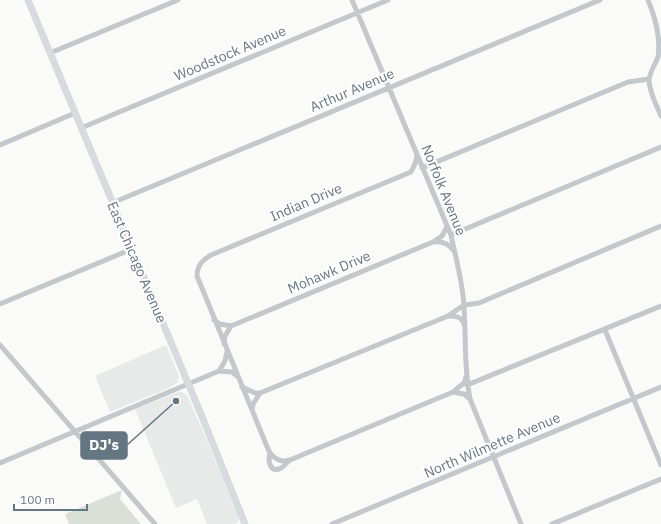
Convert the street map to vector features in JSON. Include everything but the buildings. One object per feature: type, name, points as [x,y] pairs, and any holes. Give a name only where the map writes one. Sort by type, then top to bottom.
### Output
[{"type":"main road","name":"East Chicago Avenue","points":[[28,0],[188,384],[244,524]]},
{"type":"street","points":[[50,53],[178,0]]},
{"type":"street","name":"Norfolk Avenue","points":[[352,0],[451,235],[460,276],[464,305],[466,377],[470,399],[478,422],[521,524]]},
{"type":"street","name":"Woodstock Avenue","points":[[81,128],[388,0]]},
{"type":"street","name":"Arthur Avenue","points":[[112,203],[600,0]]},
{"type":"street","points":[[648,0],[657,22],[661,42],[659,54],[649,78],[650,87],[661,116]]},
{"type":"street","points":[[422,168],[628,82],[649,78]]},
{"type":"street","points":[[0,145],[75,114]]},
{"type":"street","points":[[451,235],[661,147]]},
{"type":"street","points":[[410,172],[415,164],[416,155]]},
{"type":"street","points":[[410,172],[419,172],[426,176]]},
{"type":"street","name":"Indian Drive","points":[[214,320],[198,280],[198,267],[203,260],[211,255],[410,172]]},
{"type":"street","points":[[242,386],[248,391],[260,393],[448,316],[464,305],[478,303],[661,226]]},
{"type":"street","name":"Mohawk Drive","points":[[231,326],[433,242],[442,236],[447,227]]},
{"type":"street","points":[[433,242],[438,241],[448,245],[455,252]]},
{"type":"street","points":[[0,304],[132,249]]},
{"type":"street","points":[[467,385],[661,306]]},
{"type":"street","points":[[448,316],[457,316],[462,320],[465,328]]},
{"type":"street","points":[[214,320],[220,324],[231,326],[225,336],[224,345]]},
{"type":"street","points":[[214,320],[270,453],[276,459],[282,461],[290,460],[453,392],[464,383],[466,377]]},
{"type":"street","points":[[604,330],[661,465]]},
{"type":"street","points":[[0,345],[154,524]]},
{"type":"street","points":[[219,371],[225,360],[227,352]]},
{"type":"street","points":[[0,462],[219,371],[232,372],[237,376]]},
{"type":"street","name":"North Wilmette Avenue","points":[[332,524],[661,387]]},
{"type":"street","points":[[453,392],[464,394],[470,399]]},
{"type":"street","points":[[252,411],[253,404],[260,393]]},
{"type":"street","points":[[270,453],[269,463],[274,469],[280,469],[290,460]]},
{"type":"street","points":[[552,524],[661,479]]},
{"type":"shaded area","points":[[166,345],[179,376],[177,383],[167,389],[110,412],[95,376]]},
{"type":"shaded area","points":[[178,392],[182,392],[187,395],[208,443],[238,516],[238,522],[235,524],[207,524],[197,499],[176,508],[135,409]]},
{"type":"shaded area","points":[[122,490],[120,499],[141,524],[69,524],[65,514]]},
{"type":"place","name":"DJ's","points":[[176,401]]}]
